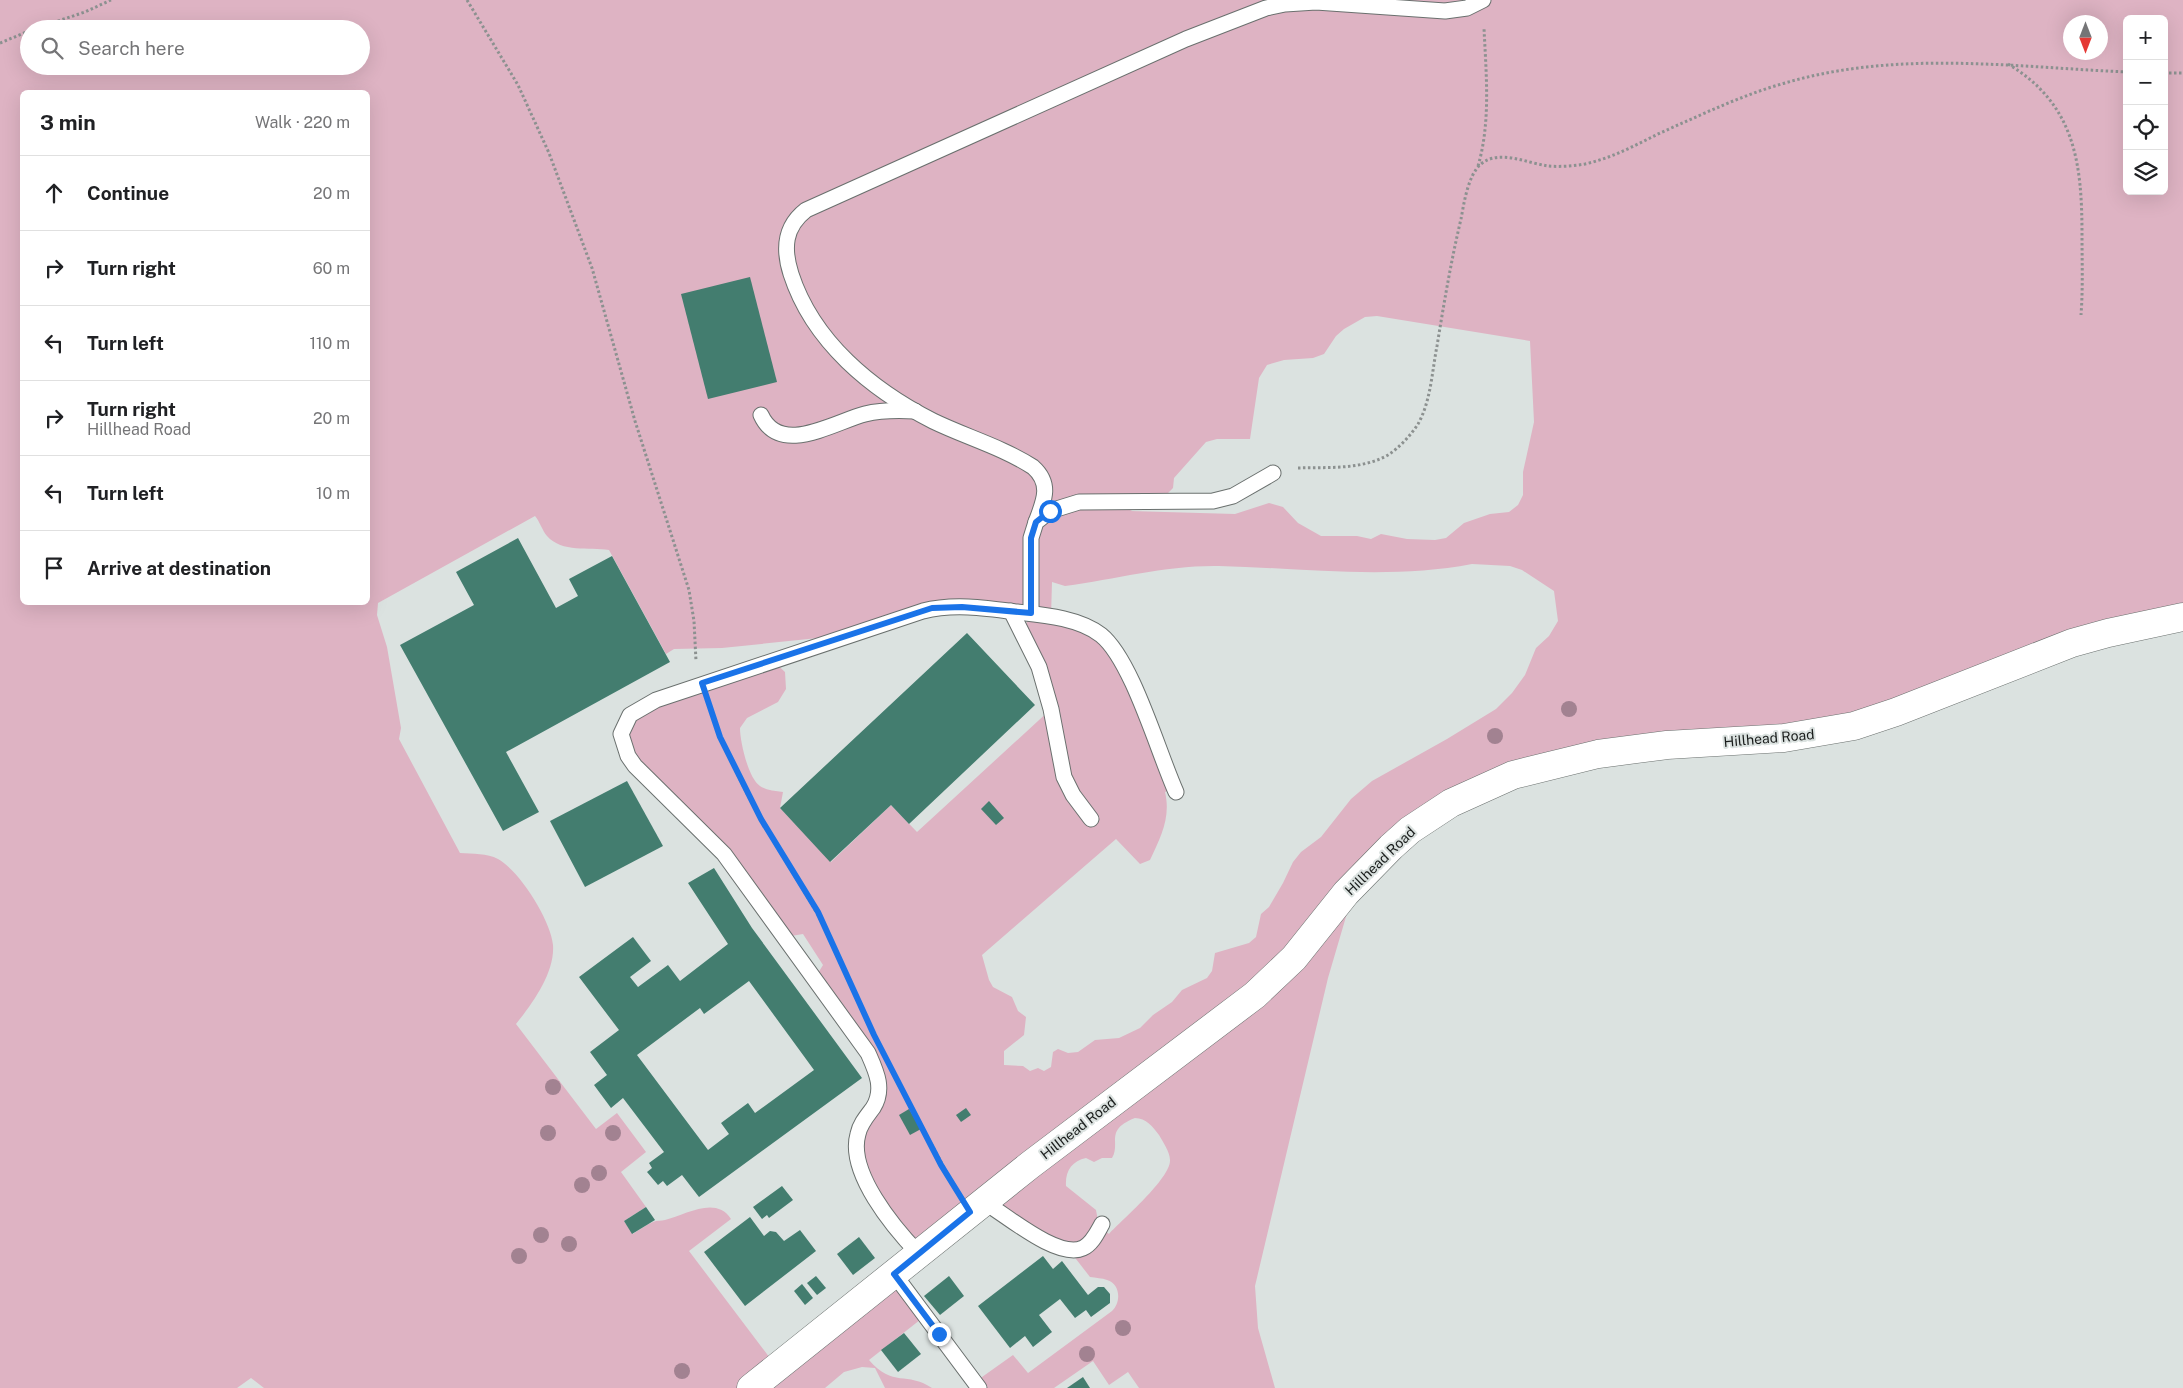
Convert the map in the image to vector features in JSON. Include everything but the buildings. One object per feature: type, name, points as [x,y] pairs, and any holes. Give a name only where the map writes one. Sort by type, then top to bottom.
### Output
[{"type":"street","name":"Hillhead Road","points":[[751,1388],[977,1207],[1255,995],[1294,958],[1346,893],[1391,848],[1432,815],[1478,790],[1536,768],[1598,754],[1667,745],[1784,738],[1854,726],[1896,712],[2072,643],[2108,632],[2183,617]]},
{"type":"lane","points":[[1031,613],[1031,538],[1046,495],[1046,484],[1041,474],[1021,459],[916,411],[884,392],[839,354],[804,305],[792,276],[786,249],[786,237],[796,218],[806,210],[1186,39],[1266,8],[1285,4],[1316,2],[1445,11],[1467,8],[1483,0]]},
{"type":"lane","points":[[761,415],[764,422],[774,432],[792,435],[820,431],[851,419],[877,412],[916,411]]},
{"type":"lane","points":[[1036,522],[1058,507],[1079,502],[1213,501],[1233,496],[1273,473]]},
{"type":"lane","points":[[919,1254],[871,1191],[859,1166],[856,1142],[858,1134],[879,1092],[876,1072],[868,1053],[724,854],[635,766],[623,745],[621,734],[630,715],[656,700],[702,683],[932,608],[952,607],[1031,613],[1085,626],[1111,644],[1130,678],[1176,792]]},
{"type":"lane","points":[[1011,611],[1040,667],[1053,717],[1064,777],[1073,795],[1091,819]]},
{"type":"lane","points":[[977,1207],[1063,1249],[1084,1248],[1102,1224]]},
{"type":"lane","points":[[894,1274],[979,1388]]},
{"type":"path","points":[[61,20],[111,0]]},
{"type":"path","points":[[467,0],[518,85],[549,153],[592,268],[635,421],[689,590],[694,621],[695,651],[702,683],[720,737],[761,819],[818,912],[833,941],[850,984]]},
{"type":"path","points":[[1273,473],[1291,468],[1347,466],[1372,462],[1390,453],[1408,437],[1418,423],[1430,389],[1462,211],[1478,166],[1486,128],[1485,20]]},
{"type":"path","points":[[0,43],[20,34]]},
{"type":"path","points":[[1478,166],[1494,158],[1552,166],[1569,166],[1598,160],[1755,93],[1784,83],[1844,69],[1913,62],[2007,64],[2123,72]]},
{"type":"path","points":[[2007,64],[2028,76],[2050,98],[2073,140],[2078,164],[2082,222],[2081,315]]},
{"type":"path","points":[[2168,72],[2183,73]]},
{"type":"path","points":[[904,1092],[941,1165],[977,1207]]},
{"type":"shaded area","points":[[0,0],[2183,0],[2183,615],[1917,704],[1688,742],[1470,793],[1311,937],[918,1253],[903,1235],[857,1155],[879,1082],[815,978],[823,965],[803,934],[785,937],[623,745],[630,715],[772,660],[785,672],[786,689],[778,702],[747,718],[740,728],[741,741],[748,768],[760,786],[783,792],[780,808],[831,862],[891,805],[917,832],[1051,709],[1023,631],[1031,613],[952,607],[818,638],[722,648],[674,649],[666,654],[609,550],[560,545],[547,536],[535,516],[378,603],[377,615],[387,647],[401,728],[399,739],[460,853],[489,856],[507,865],[533,897],[541,910],[551,935],[553,956],[546,977],[535,998],[516,1024],[596,1129],[617,1113],[646,1152],[621,1172],[646,1207],[624,1221],[633,1234],[654,1221],[665,1220],[709,1207],[725,1212],[731,1219],[689,1251],[776,1366],[749,1388],[264,1388],[251,1378],[237,1388],[0,1388]],"holes":[[[1377,316],[1530,341],[1534,422],[1523,472],[1523,495],[1518,505],[1509,512],[1490,514],[1464,523],[1446,538],[1435,540],[1407,539],[1381,534],[1371,539],[1357,536],[1321,536],[1298,523],[1283,507],[1269,503],[1235,514],[1130,511],[1164,497],[1173,488],[1174,478],[1206,442],[1217,439],[1250,439],[1259,378],[1267,365],[1284,360],[1313,358],[1324,354],[1336,336],[1344,329],[1365,317]],[[1472,564],[1510,566],[1522,570],[1554,591],[1558,621],[1549,636],[1536,648],[1525,675],[1512,693],[1496,709],[1372,781],[1351,799],[1321,837],[1301,852],[1293,862],[1269,907],[1261,914],[1256,937],[1249,943],[1215,953],[1212,971],[1207,978],[1182,990],[1172,1002],[1153,1015],[1140,1028],[1119,1038],[1095,1040],[1078,1052],[1068,1053],[1058,1049],[1053,1052],[1051,1067],[1044,1071],[1038,1068],[1030,1071],[1023,1066],[1004,1065],[1004,1051],[1024,1035],[1026,1017],[1018,1011],[1012,997],[993,987],[989,980],[982,955],[1116,839],[1140,864],[1150,860],[1166,818],[1167,801],[1165,792],[1174,788],[1111,644],[1051,617],[1052,582],[1065,586],[1161,570],[1200,566],[1377,572],[1440,569]]]},
{"type":"shaded area","points":[[1355,886],[1328,978],[1255,1286],[1258,1328],[1275,1388],[1139,1388],[1128,1372],[1109,1385],[1093,1361],[1054,1388],[979,1388],[975,1382],[1013,1355],[1028,1373],[1112,1311],[1118,1299],[1117,1289],[1112,1282],[1090,1277],[1069,1250],[985,1202],[1150,1075]],"holes":[[[1139,1118],[1152,1126],[1168,1150],[1170,1157],[1168,1168],[1155,1187],[1109,1234],[1099,1226],[1096,1210],[1066,1186],[1068,1171],[1073,1164],[1081,1159],[1086,1158],[1094,1162],[1102,1158],[1112,1158],[1116,1132],[1125,1123]]]},
{"type":"shaded area","points":[[895,1275],[925,1316],[869,1360],[885,1374],[915,1380],[932,1388],[885,1388],[875,1368],[862,1367],[844,1372],[825,1388],[753,1388]]},
{"type":"route","points":[[939,1334],[894,1274],[970,1212],[941,1165],[934,1148],[856,1000],[833,941],[818,912],[761,819],[720,737],[702,683],[932,608],[962,607],[1031,613],[1031,538],[1036,522],[1050,511]]}]
